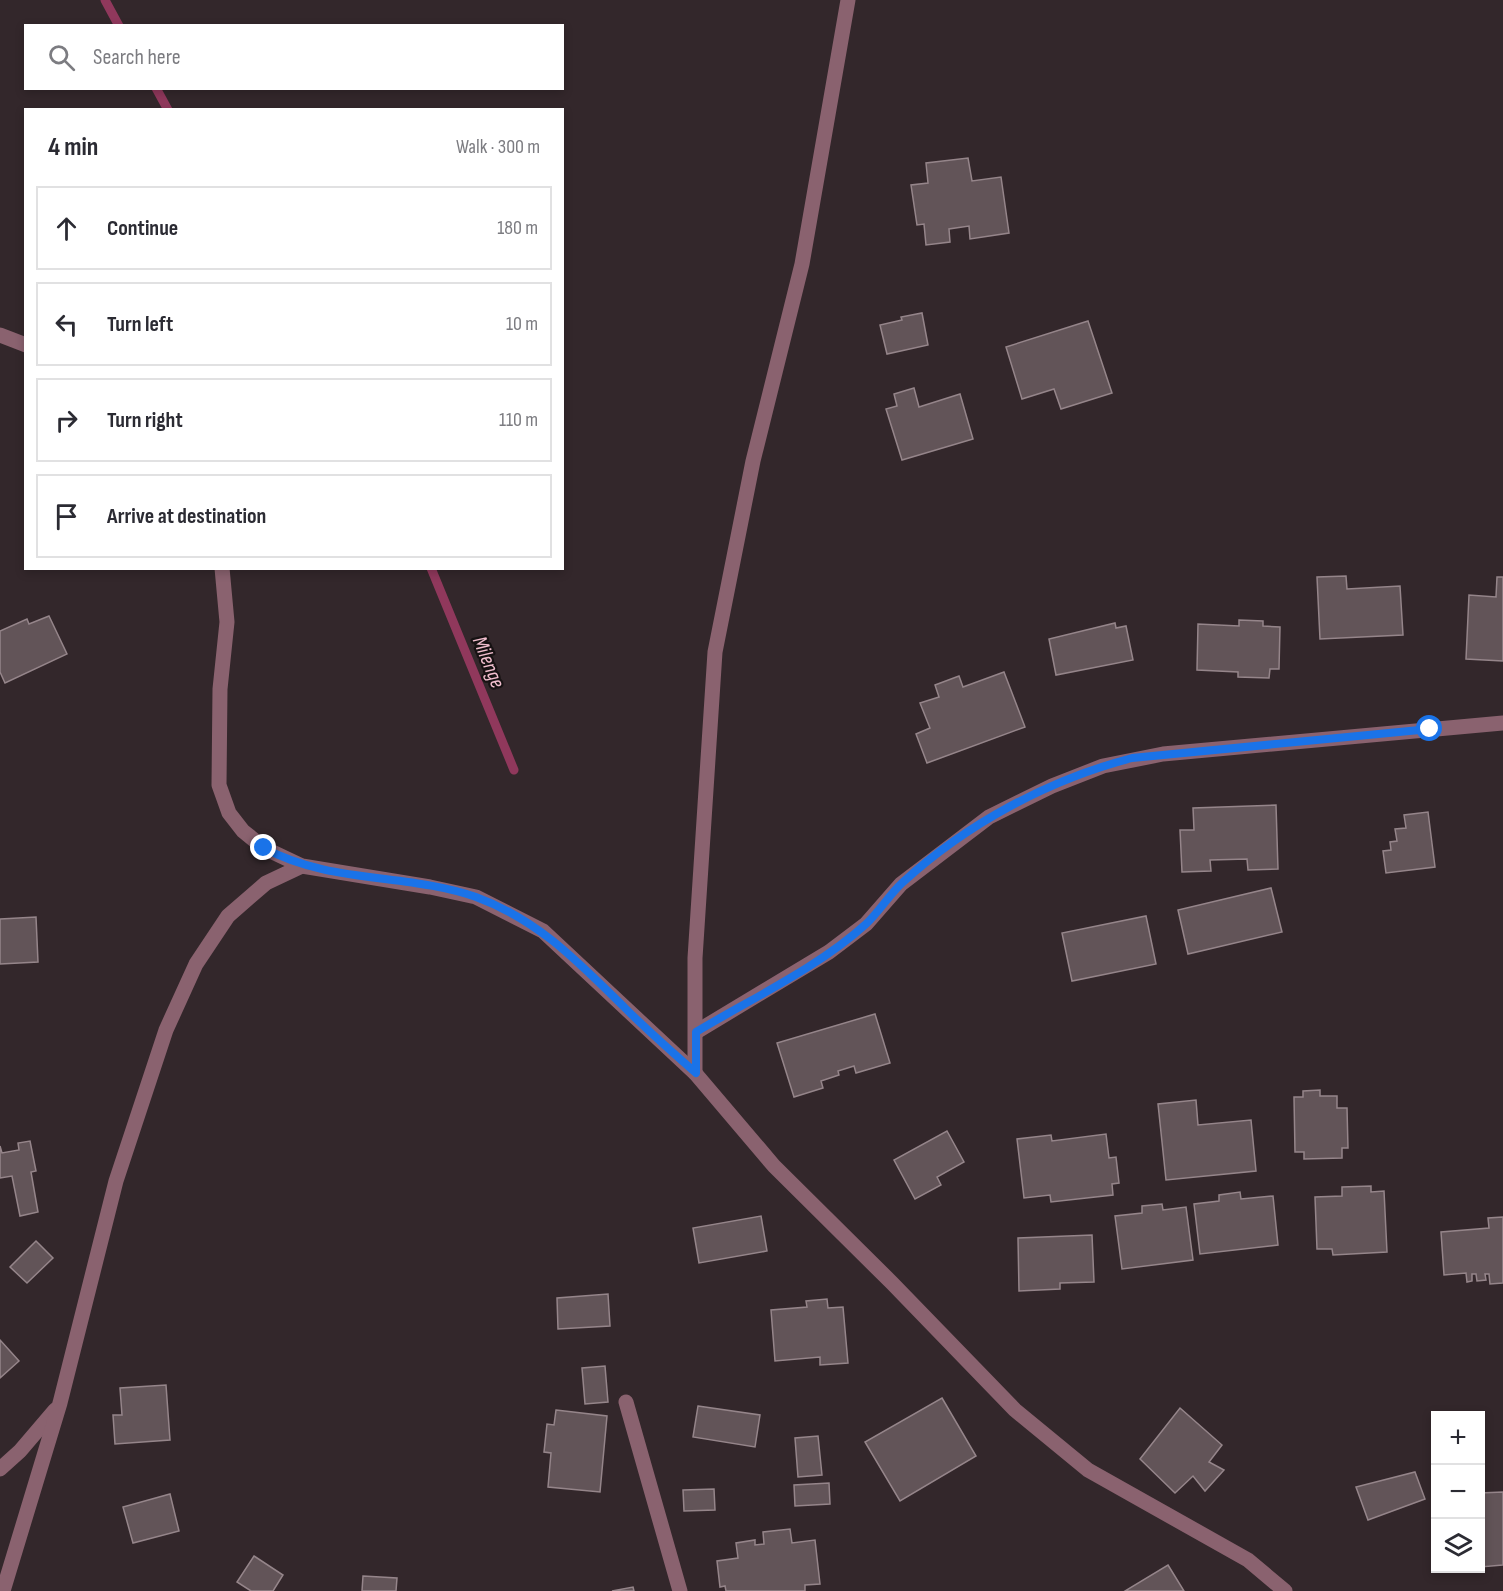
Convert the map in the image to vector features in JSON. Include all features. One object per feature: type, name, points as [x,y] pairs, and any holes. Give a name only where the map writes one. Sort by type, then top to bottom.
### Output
[{"type":"street","points":[[696,1073],[695,958],[715,652],[753,461],[802,264],[848,0]]},
{"type":"street","points":[[0,335],[24,344]]},
{"type":"street","points":[[222,570],[227,622],[220,689],[219,785],[229,813],[243,831],[264,848],[302,866],[476,897],[543,931],[696,1073],[774,1166],[1015,1410],[1088,1470],[1248,1560],[1285,1591]]},
{"type":"street","points":[[696,1032],[829,952],[866,924],[901,884],[989,817],[1052,786],[1103,766],[1163,754],[1503,723]]},
{"type":"street","points":[[3,1591],[60,1403],[116,1181],[166,1030],[196,964],[228,916],[266,883],[302,866]]},
{"type":"street","points":[[626,1402],[680,1591]]},
{"type":"street","points":[[0,1469],[20,1451],[60,1403]]},
{"type":"building","points":[[968,158],[972,181],[1001,177],[1009,233],[970,239],[969,226],[949,229],[950,242],[926,245],[924,224],[917,225],[911,185],[928,183],[926,163]]},
{"type":"building","points":[[922,313],[928,345],[887,354],[880,325],[902,320],[901,317]]},
{"type":"building","points":[[1088,321],[1112,393],[1061,409],[1054,389],[1022,399],[1006,347]]},
{"type":"building","points":[[914,388],[919,407],[960,394],[973,439],[902,460],[886,409],[897,406],[894,394]]},
{"type":"building","points":[[1346,576],[1347,589],[1400,586],[1403,635],[1320,639],[1317,577]]},
{"type":"building","points":[[1497,577],[1503,577],[1503,661],[1466,659],[1469,595],[1496,597]]},
{"type":"building","points":[[49,616],[67,654],[5,683],[0,672],[0,631],[27,619],[29,624]]},
{"type":"building","points":[[1239,620],[1263,621],[1263,626],[1280,627],[1279,669],[1270,669],[1269,678],[1238,677],[1238,672],[1197,670],[1198,624],[1239,626]]},
{"type":"building","points":[[1115,623],[1116,628],[1126,626],[1133,660],[1056,675],[1049,639]]},
{"type":"building","points":[[1004,672],[1025,727],[927,763],[916,734],[930,728],[920,703],[939,697],[935,685],[959,676],[963,687]]},
{"type":"building","points":[[1276,805],[1278,869],[1248,870],[1247,859],[1210,860],[1211,871],[1182,872],[1180,830],[1194,830],[1193,808]]},
{"type":"building","points":[[1428,812],[1435,867],[1386,873],[1383,851],[1391,850],[1390,842],[1397,841],[1395,829],[1406,828],[1404,815]]},
{"type":"building","points":[[1271,888],[1282,932],[1188,954],[1178,910]]},
{"type":"building","points":[[1146,916],[1156,964],[1072,981],[1062,933]]},
{"type":"building","points":[[36,917],[38,962],[0,964],[0,919]]},
{"type":"building","points":[[875,1014],[890,1063],[856,1073],[854,1066],[838,1071],[839,1075],[821,1081],[823,1088],[794,1097],[777,1043]]},
{"type":"building","points":[[1320,1090],[1320,1096],[1337,1096],[1337,1108],[1347,1108],[1348,1148],[1342,1148],[1342,1158],[1304,1159],[1304,1152],[1295,1152],[1294,1097],[1303,1097],[1303,1091]]},
{"type":"building","points":[[1196,1100],[1198,1125],[1251,1120],[1256,1171],[1166,1180],[1158,1104]]},
{"type":"building","points":[[947,1131],[964,1162],[937,1177],[941,1185],[915,1199],[894,1160]]},
{"type":"building","points":[[1106,1134],[1109,1158],[1116,1157],[1119,1183],[1112,1184],[1113,1195],[1051,1202],[1050,1195],[1024,1198],[1017,1139],[1051,1135],[1052,1141]]},
{"type":"building","points":[[30,1141],[36,1171],[31,1172],[38,1212],[20,1216],[12,1176],[0,1178],[0,1146],[2,1153],[19,1150],[18,1143]]},
{"type":"building","points":[[1371,1186],[1371,1192],[1384,1191],[1387,1252],[1333,1255],[1332,1249],[1317,1249],[1315,1197],[1342,1196],[1342,1187]]},
{"type":"building","points":[[1240,1192],[1241,1199],[1273,1196],[1278,1245],[1200,1254],[1194,1204],[1219,1201],[1219,1195]]},
{"type":"building","points":[[1162,1204],[1163,1210],[1186,1207],[1193,1260],[1122,1269],[1115,1216],[1142,1213],[1142,1206]]},
{"type":"building","points":[[761,1216],[767,1251],[699,1263],[693,1228]]},
{"type":"building","points":[[1503,1217],[1503,1283],[1490,1284],[1489,1274],[1485,1274],[1486,1280],[1477,1281],[1476,1274],[1472,1274],[1472,1281],[1467,1282],[1466,1273],[1444,1275],[1441,1232],[1489,1228],[1488,1218]]},
{"type":"building","points":[[1092,1235],[1094,1282],[1060,1283],[1060,1289],[1019,1291],[1018,1238]]},
{"type":"building","points":[[36,1241],[53,1258],[27,1283],[10,1267]]},
{"type":"building","points":[[608,1294],[610,1326],[558,1329],[557,1298]]},
{"type":"building","points":[[827,1299],[828,1308],[843,1307],[848,1363],[820,1365],[820,1357],[775,1361],[771,1310],[807,1307],[806,1301]]},
{"type":"building","points":[[0,1340],[19,1361],[0,1378]]},
{"type":"building","points":[[605,1366],[608,1402],[585,1404],[582,1368]]},
{"type":"building","points":[[166,1385],[170,1440],[115,1444],[113,1415],[122,1415],[120,1388]]},
{"type":"building","points":[[942,1398],[976,1456],[900,1501],[865,1442]]},
{"type":"building","points":[[698,1406],[760,1415],[755,1447],[693,1437]]},
{"type":"building","points":[[1180,1408],[1222,1445],[1209,1462],[1224,1470],[1205,1491],[1193,1476],[1175,1493],[1140,1459]]},
{"type":"building","points":[[556,1410],[607,1416],[600,1492],[548,1487],[551,1453],[544,1452],[547,1424],[554,1425]]},
{"type":"building","points":[[818,1436],[822,1475],[798,1477],[795,1438]]},
{"type":"building","points":[[1415,1472],[1425,1499],[1368,1520],[1356,1487]]},
{"type":"building","points":[[829,1483],[830,1504],[795,1506],[794,1485]]},
{"type":"building","points":[[714,1489],[715,1510],[684,1511],[683,1490]]},
{"type":"building","points":[[1503,1492],[1503,1565],[1485,1567],[1485,1493]]},
{"type":"building","points":[[170,1494],[179,1531],[133,1543],[123,1507]]},
{"type":"building","points":[[790,1529],[792,1543],[815,1540],[820,1584],[805,1585],[805,1591],[726,1591],[725,1586],[720,1587],[717,1561],[738,1558],[736,1543],[755,1540],[755,1545],[764,1544],[763,1532]]},
{"type":"building","points":[[254,1556],[283,1575],[273,1591],[251,1591],[237,1582]]},
{"type":"building","points":[[1168,1565],[1184,1591],[1125,1591]]},
{"type":"building","points":[[363,1576],[397,1578],[396,1591],[362,1591]]},
{"type":"building","points":[[633,1587],[634,1591],[612,1591]]},
{"type":"waterway","name":"Milenge","points":[[105,0],[118,24]]},
{"type":"waterway","name":"Milenge","points":[[157,90],[167,108]]},
{"type":"waterway","name":"Milenge","points":[[432,570],[514,770]]},
{"type":"route","points":[[264,848],[302,866],[476,897],[517,916],[543,931],[696,1073],[696,1032],[829,952],[866,924],[901,884],[989,817],[1052,786],[1103,766],[1132,758],[1430,729]]}]
